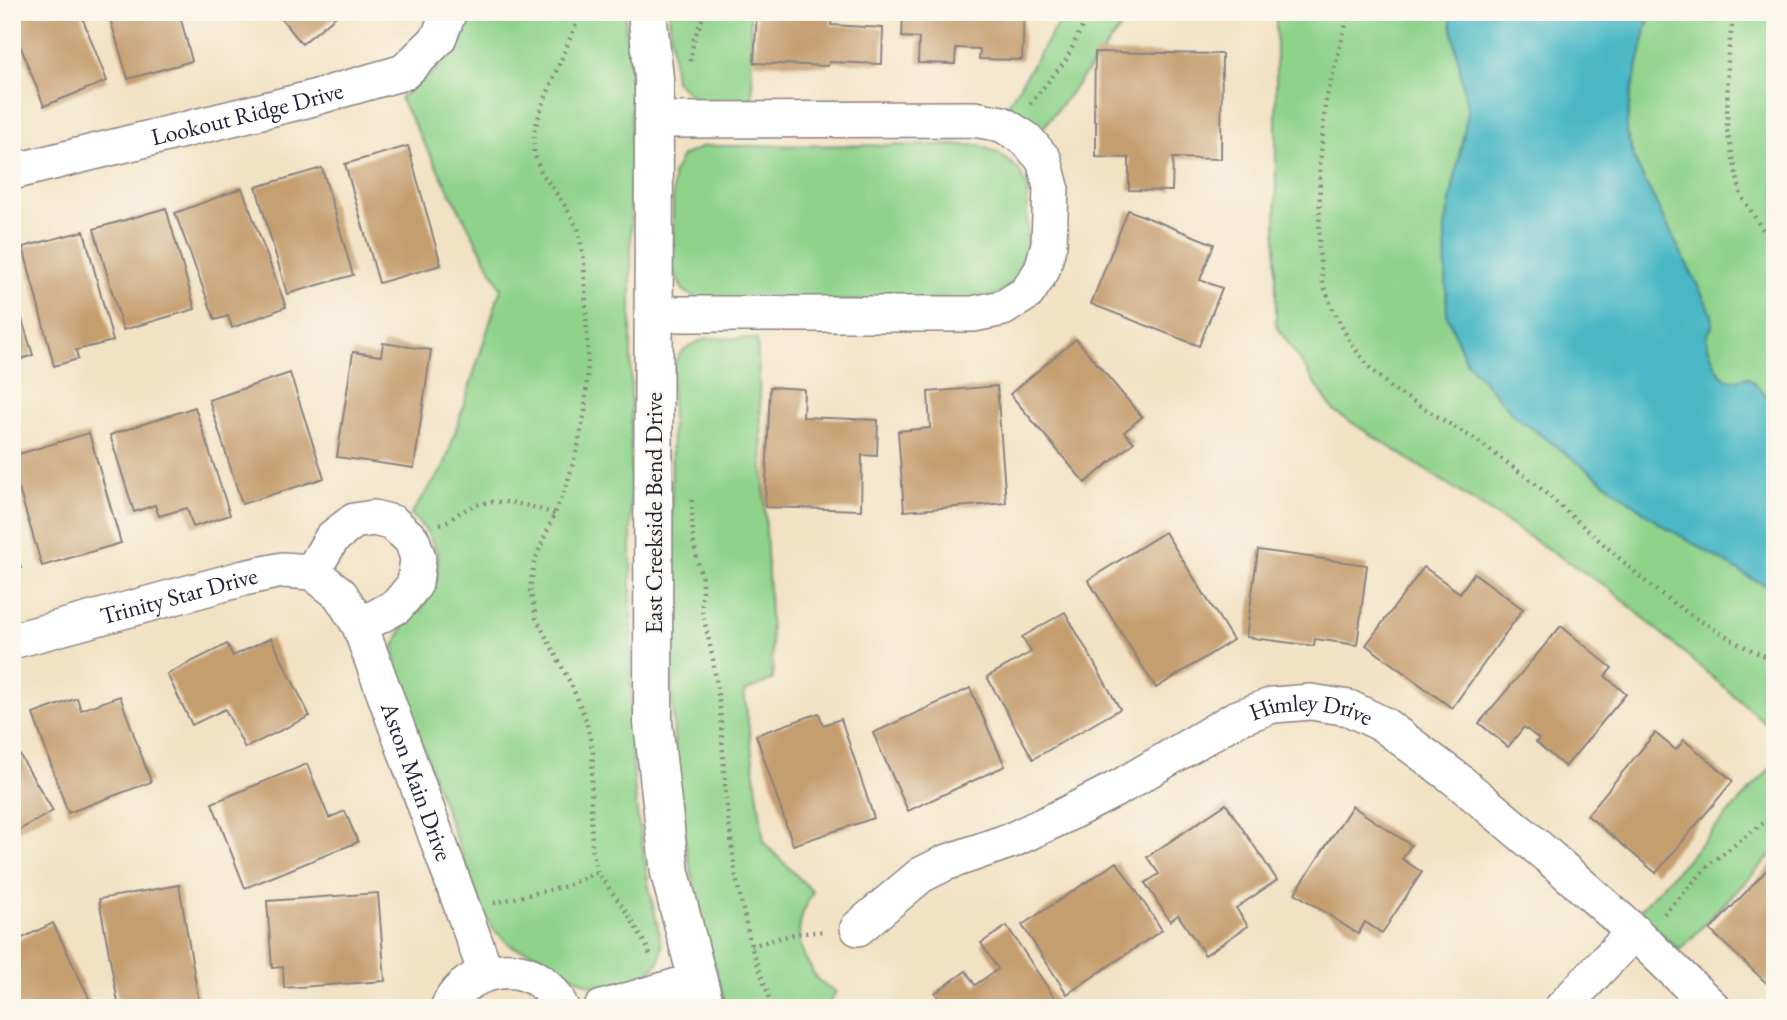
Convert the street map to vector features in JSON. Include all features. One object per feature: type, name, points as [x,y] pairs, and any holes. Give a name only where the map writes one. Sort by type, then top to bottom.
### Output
[{"type":"street","name":"Lookout Ridge Drive","points":[[12,172],[306,100],[404,72],[438,39],[449,12]]},
{"type":"street","name":"East Creekside Bend Drive","points":[[647,12],[654,78],[672,120],[654,314],[653,723],[670,873],[702,994]]},
{"type":"street","points":[[654,314],[973,314],[1003,308],[1027,293],[1042,270],[1049,244],[1051,187],[1044,160],[1026,139],[1002,124],[974,119],[672,120]]},
{"type":"street","points":[[312,572],[332,538],[354,521],[374,518],[393,523],[412,540],[418,558],[415,584],[397,606],[360,626]]},
{"type":"street","name":"Trinity Star Drive","points":[[12,641],[244,578],[282,570],[312,572]]},
{"type":"street","name":"Aston Main Drive","points":[[312,572],[340,594],[360,626],[486,973]]},
{"type":"street","name":"Himley Drive","points":[[858,928],[920,875],[945,863],[1012,840],[1074,810],[1120,787],[1235,719],[1273,705],[1311,702],[1349,708],[1384,724],[1548,856],[1638,936],[1713,1008]]},
{"type":"street","points":[[1562,1008],[1638,936]]},
{"type":"street","points":[[448,1008],[466,984],[486,973],[512,970],[536,978],[555,995],[561,1008]]},
{"type":"street","points":[[601,1008],[660,991],[702,994]]},
{"type":"path","points":[[581,12],[542,106],[534,132],[534,153],[541,172],[578,229],[584,260],[588,363],[585,411],[566,486],[534,562],[530,590],[536,618],[572,686],[586,720],[593,752],[592,848],[597,872],[628,914],[648,949],[660,991]]},
{"type":"path","points":[[672,120],[694,39],[705,12]]},
{"type":"path","points":[[1012,130],[1066,60],[1091,12]]},
{"type":"path","points":[[1349,12],[1325,104],[1320,166],[1319,252],[1323,284],[1350,342],[1370,368],[1391,388],[1479,442],[1532,481],[1653,588],[1692,616],[1743,646],[1775,660]]},
{"type":"path","points":[[1734,12],[1728,54],[1727,130],[1741,196],[1775,248]]},
{"type":"path","points":[[691,489],[693,540],[702,580],[702,610],[720,708],[726,799],[736,878],[751,946],[774,1008]]},
{"type":"path","points":[[432,522],[444,523],[466,509],[495,501],[511,501],[555,514]]},
{"type":"path","points":[[1638,936],[1711,863],[1775,814]]},
{"type":"path","points":[[464,914],[495,903],[566,887],[597,872]]},
{"type":"path","points":[[751,946],[794,934],[858,928]]},
{"type":"green space","points":[[472,12],[625,12],[631,77],[631,743],[636,806],[662,947],[659,962],[647,975],[612,988],[588,984],[559,969],[542,955],[513,947],[494,930],[484,915],[397,678],[394,647],[405,623],[424,606],[436,581],[438,555],[428,533],[411,514],[444,467],[501,288],[400,98],[433,73],[456,42]]},
{"type":"green space","points":[[669,12],[750,12],[753,104],[707,108],[675,81]]},
{"type":"green space","points":[[1065,12],[1133,12],[1040,132],[1004,111]]},
{"type":"green space","points":[[1276,12],[1447,12],[1468,112],[1445,228],[1447,314],[1466,361],[1513,414],[1659,523],[1751,578],[1775,589],[1775,731],[1610,589],[1334,411],[1276,325]]},
{"type":"green space","points":[[1650,12],[1769,12],[1775,96],[1775,404],[1748,377],[1731,380],[1717,369],[1705,337],[1712,327],[1635,161],[1626,132],[1630,99]]},
{"type":"green space","points":[[979,145],[1000,154],[1019,170],[1027,188],[1027,259],[1017,278],[999,294],[977,301],[700,301],[683,290],[673,270],[673,174],[682,156],[704,146]]},
{"type":"green space","points":[[709,338],[757,339],[773,679],[744,692],[764,843],[813,892],[801,919],[799,937],[815,977],[836,992],[827,1008],[727,1008],[702,924],[685,842],[675,759],[671,669],[672,373],[684,350]]},
{"type":"green space","points":[[1775,763],[1775,851],[1680,950],[1637,913]]},
{"type":"water","points":[[1447,12],[1650,12],[1630,99],[1626,132],[1635,161],[1712,314],[1712,327],[1706,337],[1717,369],[1731,380],[1748,377],[1775,404],[1775,589],[1751,578],[1659,523],[1513,414],[1466,361],[1447,315],[1445,228],[1468,112]]},
{"type":"building","points":[[12,12],[80,12],[107,81],[44,106],[12,25]]},
{"type":"building","points":[[108,12],[179,12],[192,61],[128,79]]},
{"type":"building","points":[[276,12],[341,12],[302,44]]},
{"type":"building","points":[[757,12],[832,12],[831,25],[883,28],[882,64],[829,62],[828,66],[754,63]]},
{"type":"building","points":[[903,12],[1024,12],[1022,60],[979,59],[980,49],[956,48],[955,64],[918,63],[919,38],[902,37]]},
{"type":"building","points":[[1095,52],[1222,54],[1221,159],[1173,158],[1172,191],[1129,190],[1129,158],[1096,157]]},
{"type":"building","points":[[408,146],[441,265],[379,283],[345,164]]},
{"type":"building","points":[[322,168],[353,275],[287,294],[256,187]]},
{"type":"building","points":[[242,188],[286,307],[232,328],[228,316],[215,320],[175,213]]},
{"type":"building","points":[[166,208],[195,309],[123,330],[94,229]]},
{"type":"building","points":[[1128,210],[1214,244],[1200,280],[1222,288],[1199,346],[1091,304]]},
{"type":"building","points":[[84,231],[113,341],[76,350],[78,359],[54,366],[23,247]]},
{"type":"building","points":[[12,292],[33,355],[12,362]]},
{"type":"building","points":[[1076,339],[1142,417],[1124,432],[1134,442],[1085,483],[1010,394]]},
{"type":"building","points":[[383,343],[431,350],[414,468],[337,457],[353,352],[381,356]]},
{"type":"building","points":[[290,373],[324,478],[242,504],[209,400]]},
{"type":"building","points":[[997,386],[1006,503],[904,511],[898,431],[930,428],[928,392]]},
{"type":"building","points":[[770,387],[804,389],[803,417],[878,420],[877,456],[862,455],[861,510],[765,507]]},
{"type":"building","points":[[195,407],[230,515],[193,527],[187,508],[159,516],[155,505],[134,512],[110,435]]},
{"type":"building","points":[[89,433],[121,543],[42,566],[12,466],[12,456]]},
{"type":"building","points":[[1165,532],[1233,640],[1156,688],[1088,580]]},
{"type":"building","points":[[12,541],[21,568],[12,570]]},
{"type":"building","points":[[1258,550],[1367,565],[1357,645],[1315,639],[1314,646],[1246,637]]},
{"type":"building","points":[[1424,567],[1460,593],[1474,573],[1523,609],[1452,708],[1366,645]]},
{"type":"building","points":[[1065,612],[1120,709],[1033,759],[987,677],[1031,652],[1022,637]]},
{"type":"building","points":[[1561,626],[1612,668],[1605,676],[1626,694],[1565,767],[1536,742],[1539,739],[1524,727],[1508,747],[1479,723]]},
{"type":"building","points":[[271,638],[310,716],[245,748],[225,709],[192,725],[167,674],[227,644],[233,656]]},
{"type":"building","points":[[970,688],[1005,766],[908,811],[873,733]]},
{"type":"building","points":[[120,696],[151,782],[68,813],[33,714],[77,698],[81,710]]},
{"type":"building","points":[[819,713],[823,725],[841,719],[874,818],[793,845],[756,735]]},
{"type":"building","points":[[1655,733],[1676,750],[1684,740],[1733,781],[1656,873],[1587,815]]},
{"type":"building","points":[[12,742],[53,811],[12,834]]},
{"type":"building","points":[[307,764],[329,818],[345,811],[358,842],[245,888],[212,803]]},
{"type":"building","points":[[1226,804],[1277,880],[1236,908],[1248,926],[1205,955],[1178,915],[1170,921],[1145,883],[1159,874],[1147,857]]},
{"type":"building","points":[[1352,806],[1411,845],[1402,859],[1422,872],[1382,933],[1365,922],[1358,934],[1295,893]]},
{"type":"building","points":[[1775,861],[1775,991],[1710,930]]},
{"type":"building","points":[[1117,862],[1162,930],[1067,994],[1022,925]]},
{"type":"building","points":[[179,885],[199,1002],[166,1008],[119,1008],[99,899]]},
{"type":"building","points":[[378,893],[385,981],[284,988],[283,967],[272,968],[267,901]]},
{"type":"building","points":[[53,923],[94,1008],[12,1008],[12,943]]},
{"type":"building","points":[[1007,926],[1061,1008],[945,1008],[935,993],[966,971],[975,985],[998,969],[981,943]]}]
